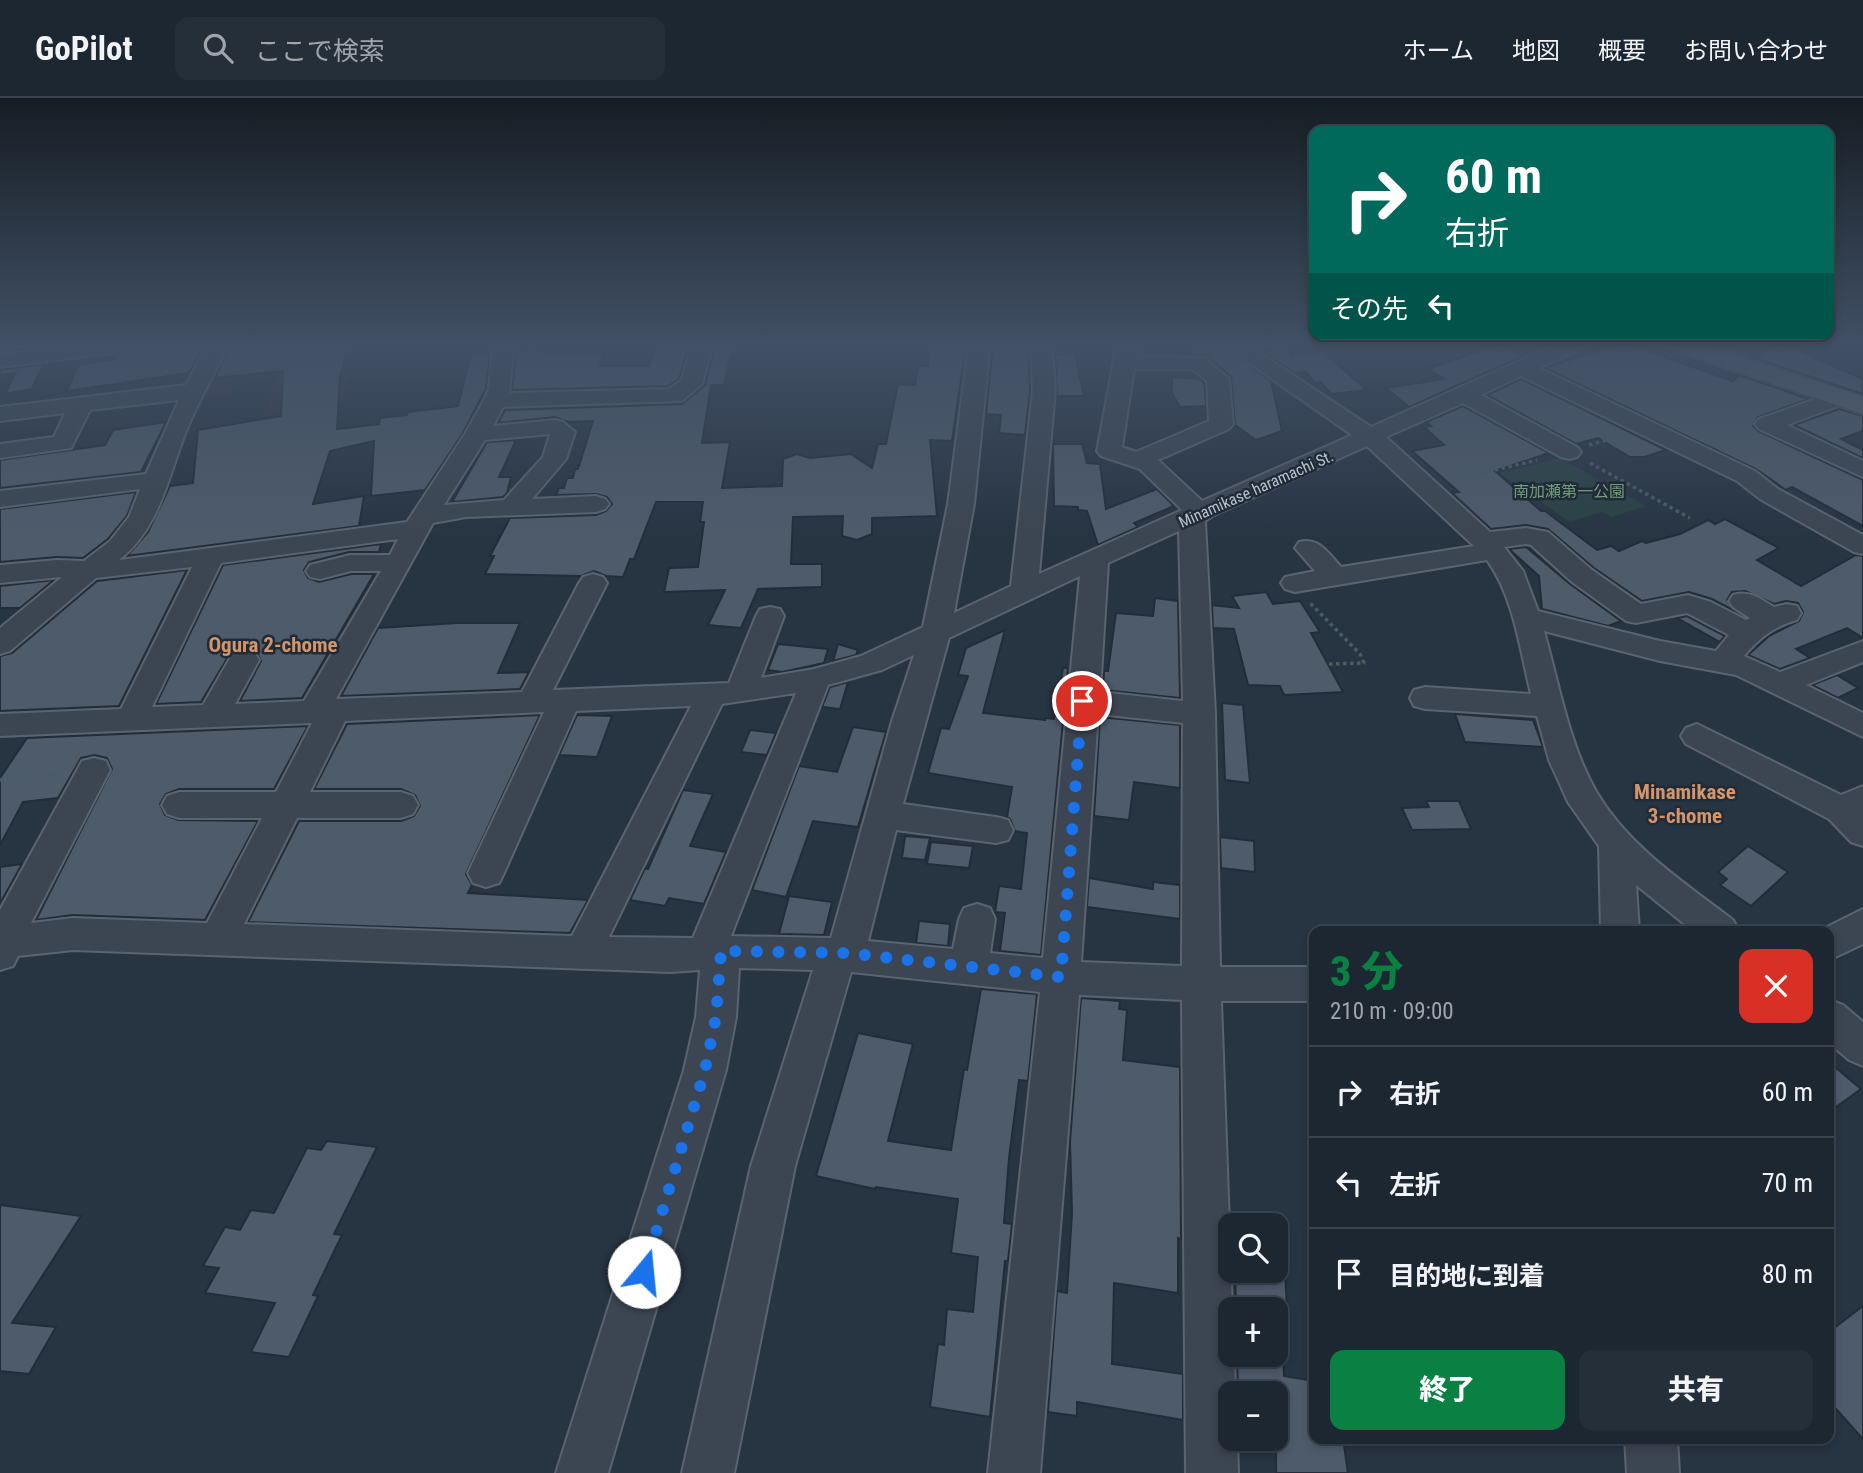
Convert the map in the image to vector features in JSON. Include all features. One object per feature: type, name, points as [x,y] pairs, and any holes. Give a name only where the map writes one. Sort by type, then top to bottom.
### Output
[{"type":"street","points":[[0,414],[47,408]]},
{"type":"street","points":[[0,451],[63,443],[79,408]]},
{"type":"street","points":[[0,643],[53,597],[119,547],[141,519],[187,408]]},
{"type":"street","points":[[217,941],[287,803],[324,712],[419,523],[491,408]]},
{"type":"street","points":[[708,1473],[774,1166],[841,954],[936,632],[961,504],[972,408]]},
{"type":"street","points":[[1024,591],[1042,408]]},
{"type":"street","points":[[1118,408],[1110,452],[1149,464],[1197,516],[1201,984],[1212,1473]]},
{"type":"street","points":[[1137,460],[1221,424],[1220,408]]},
{"type":"street","points":[[1328,408],[1371,437],[1489,546],[1509,570],[1570,771],[1585,802],[1616,844],[1653,879],[1714,926]]},
{"type":"street","name":"Minamikase haramachi St.","points":[[0,725],[726,693],[814,679],[871,663],[1024,591],[1436,408]]},
{"type":"street","points":[[1489,408],[1569,452]]},
{"type":"street","points":[[1605,408],[1746,476],[1769,494],[1863,546]]},
{"type":"street","points":[[1810,408],[1767,424],[1863,470]]},
{"type":"street","points":[[477,433],[555,426],[563,432],[554,459],[513,505]]},
{"type":"street","points":[[0,499],[156,480]]},
{"type":"street","points":[[0,574],[57,568],[90,569],[212,554],[419,523],[466,509],[513,505],[596,504]]},
{"type":"street","points":[[1295,583],[1489,546],[1526,536],[1539,538],[1582,576],[1636,614],[1688,604],[1768,621]]},
{"type":"street","points":[[1308,548],[1334,576]]},
{"type":"street","points":[[130,721],[212,554]]},
{"type":"street","points":[[1014,1473],[1061,977],[1095,561]]},
{"type":"street","points":[[320,571],[350,563],[399,563]]},
{"type":"street","points":[[486,873],[593,583]]},
{"type":"street","points":[[1743,601],[1768,621]]},
{"type":"street","points":[[583,952],[770,616]]},
{"type":"street","points":[[1525,617],[1660,650],[1743,666],[1863,726]]},
{"type":"street","points":[[1723,662],[1768,621]]},
{"type":"street","points":[[1781,683],[1863,651]]},
{"type":"street","points":[[212,717],[244,660]]},
{"type":"street","points":[[582,1473],[705,1070],[716,1017],[713,951],[810,697],[814,679]]},
{"type":"street","points":[[1425,698],[1550,706]]},
{"type":"street","points":[[1082,701],[1199,714]]},
{"type":"street","points":[[1696,736],[1856,814]]},
{"type":"street","points":[[94,770],[8,930],[3,948],[73,934],[670,956],[713,951],[841,954],[1061,977],[1201,984],[1309,984]]},
{"type":"street","points":[[179,805],[401,805]]},
{"type":"street","points":[[883,815],[996,830]]},
{"type":"street","points":[[1616,844],[1620,926]]},
{"type":"street","points":[[969,967],[977,919]]},
{"type":"street","points":[[1834,941],[1863,925]]},
{"type":"street","points":[[1834,1022],[1863,1047]]},
{"type":"street","points":[[1651,1444],[1653,1473]]},
{"type":"path","points":[[1569,452],[1690,518]]},
{"type":"path","points":[[1294,665],[1364,663],[1360,654],[1321,617],[1295,583]]},
{"type":"path","points":[[0,780],[94,770]]},
{"type":"shaded area","points":[[266,408],[333,408],[263,417]]},
{"type":"green space","name":"南加瀬第一公園","points":[[1560,458],[1646,506],[1612,517],[1602,512],[1570,522],[1498,473]]},
{"type":"building","points":[[281,408],[338,408],[337,429],[379,424],[380,418],[407,415],[408,412],[476,408],[463,433],[425,490],[371,496],[374,441],[330,451],[313,504],[364,496],[359,526],[127,556],[148,532],[170,486],[193,483],[198,430],[281,416]]},
{"type":"building","points":[[707,408],[702,443],[730,442],[722,488],[782,486],[783,459],[797,454],[810,458],[851,454],[872,468],[878,444],[886,444],[893,408],[957,408],[952,441],[930,440],[937,516],[872,518],[872,534],[857,540],[842,536],[843,516],[793,517],[791,564],[822,564],[822,587],[758,589],[741,628],[708,625],[725,590],[664,592],[669,568],[698,567],[704,522],[700,522],[703,502],[656,502],[634,559],[630,559],[623,577],[606,576],[594,571],[581,576],[485,574],[494,556],[490,556],[510,518],[596,515],[606,511],[612,504],[607,497],[597,494],[556,495],[559,488],[564,488],[567,478],[573,478],[575,469],[578,469],[593,421],[568,422],[555,417],[498,423],[505,410]]},
{"type":"building","points":[[987,408],[1028,408],[1025,435],[999,433],[1001,415],[986,414]]},
{"type":"building","points":[[1234,408],[1277,408],[1282,431],[1256,440],[1235,425]]},
{"type":"building","points":[[1458,408],[1467,408],[1549,453],[1495,471],[1541,511],[1545,511],[1597,550],[1611,546],[1619,551],[1642,541],[1646,543],[1680,534],[1708,520],[1715,524],[1725,519],[1779,548],[1757,560],[1801,586],[1856,555],[1863,556],[1863,638],[1847,628],[1796,649],[1810,658],[1780,669],[1748,655],[1769,636],[1799,621],[1803,612],[1798,603],[1786,601],[1774,604],[1745,591],[1732,592],[1727,600],[1735,611],[1712,599],[1689,592],[1642,601],[1594,568],[1548,529],[1526,525],[1491,529],[1452,493],[1459,492],[1412,451],[1444,445],[1424,427],[1431,426],[1426,422]]},
{"type":"building","points":[[1511,408],[1581,408],[1666,450],[1644,457],[1630,457],[1598,438],[1576,444]]},
{"type":"building","points":[[1629,408],[1783,408],[1758,417],[1753,426],[1758,431],[1863,480],[1863,526],[1792,487],[1786,490],[1756,469]]},
{"type":"building","points":[[1839,409],[1863,416],[1863,431],[1841,439],[1863,450],[1863,458],[1794,425]]},
{"type":"building","points":[[166,422],[141,472],[0,488],[0,460],[105,445],[113,430]]},
{"type":"building","points":[[516,440],[499,477],[511,477],[507,493],[503,497],[452,502],[487,442]]},
{"type":"building","points":[[1053,444],[1082,444],[1087,463],[1100,464],[1106,509],[1157,489],[1174,506],[1134,523],[1138,527],[1098,545],[1087,511],[1078,510],[1078,507],[1054,506]]},
{"type":"building","points":[[136,492],[127,516],[108,539],[83,558],[57,557],[0,562],[0,509]]},
{"type":"building","points":[[381,544],[379,552],[349,552],[309,562],[304,570],[308,578],[319,582],[351,574],[374,574],[302,698],[240,701],[261,661],[256,650],[243,647],[231,652],[201,702],[156,704],[223,565]]},
{"type":"building","points":[[1526,547],[1570,584],[1621,621],[1608,626],[1542,609],[1539,576],[1509,549]]},
{"type":"building","points":[[187,570],[119,706],[0,711],[0,656],[12,653],[97,581]]},
{"type":"building","points":[[54,580],[20,608],[0,608],[0,586]]},
{"type":"building","points":[[1266,592],[1273,604],[1300,601],[1320,632],[1311,633],[1343,692],[1284,695],[1280,686],[1248,685],[1234,629],[1213,628],[1212,605],[1239,608],[1232,596]]},
{"type":"building","points":[[1155,598],[1178,601],[1180,698],[1103,690],[1104,671],[1108,671],[1116,613],[1153,616]]},
{"type":"building","points":[[1687,616],[1725,636],[1720,642],[1677,618]]},
{"type":"building","points":[[457,623],[520,623],[498,673],[529,672],[520,689],[341,696],[378,628]]},
{"type":"building","points":[[1005,630],[983,713],[1054,719],[1063,668],[1068,668],[1041,955],[1000,951],[1005,913],[995,912],[999,886],[1021,889],[1027,833],[1015,831],[1007,817],[1012,787],[928,773],[941,728],[949,729],[968,676],[958,675],[966,648]]},
{"type":"building","points":[[778,644],[828,649],[824,663],[782,672],[768,670]]},
{"type":"building","points":[[838,644],[858,650],[856,655],[833,661]]},
{"type":"building","points":[[1837,675],[1858,688],[1838,698],[1812,685]]},
{"type":"building","points":[[848,682],[840,709],[822,707],[830,687]]},
{"type":"building","points":[[1222,703],[1243,705],[1250,783],[1225,780]]},
{"type":"building","points":[[1455,714],[1533,720],[1543,747],[1465,742]]},
{"type":"building","points":[[540,715],[466,874],[472,885],[468,893],[588,900],[570,933],[248,922],[299,821],[401,821],[414,816],[420,806],[415,795],[401,789],[314,789],[347,724]]},
{"type":"building","points":[[577,715],[612,716],[597,757],[559,755]]},
{"type":"building","points":[[1100,717],[1180,725],[1180,788],[1134,782],[1129,820],[1094,816]]},
{"type":"building","points":[[308,726],[274,789],[179,789],[166,794],[160,804],[165,815],[178,820],[258,821],[205,920],[73,915],[36,920],[112,769],[107,758],[95,755],[81,758],[58,798],[23,802],[0,845],[0,778],[27,738]]},
{"type":"building","points":[[853,727],[886,732],[858,827],[813,821],[786,897],[752,890],[799,766],[837,772]]},
{"type":"building","points":[[750,730],[776,733],[767,755],[741,752]]},
{"type":"building","points":[[683,790],[713,794],[690,846],[726,852],[704,904],[669,898],[665,906],[630,900],[645,868],[648,869]]},
{"type":"building","points":[[1426,801],[1459,801],[1471,829],[1412,830],[1402,808],[1429,807]]},
{"type":"building","points":[[905,836],[930,838],[925,860],[902,858]]},
{"type":"building","points":[[1220,837],[1254,841],[1255,872],[1221,868]]},
{"type":"building","points":[[931,842],[973,846],[969,868],[927,864]]},
{"type":"building","points":[[1748,846],[1788,872],[1751,906],[1720,885],[1727,879],[1718,872]]},
{"type":"building","points":[[22,864],[2,900],[0,901],[0,867]]},
{"type":"building","points":[[1089,878],[1153,889],[1153,882],[1180,885],[1180,919],[1087,907]]},
{"type":"building","points":[[789,896],[832,902],[824,935],[779,934]]},
{"type":"building","points":[[919,921],[950,924],[948,946],[916,943]]},
{"type":"building","points":[[981,989],[1037,994],[1028,1081],[1019,1080],[1009,1158],[1004,1223],[1012,1224],[1008,1261],[1005,1261],[990,1417],[930,1407],[938,1344],[944,1345],[947,1309],[973,1312],[978,1257],[951,1253],[958,1199],[876,1187],[875,1189],[816,1176],[858,1033],[913,1044],[888,1141],[951,1150]]},
{"type":"building","points":[[1081,998],[1120,1001],[1119,1009],[1127,1010],[1123,1060],[1180,1067],[1181,1239],[1178,1238],[1178,1293],[1114,1283],[1112,1364],[1183,1374],[1183,1420],[1077,1402],[1077,1416],[1048,1412],[1057,1291],[1067,1293],[1072,1213],[1070,1142]]},
{"type":"building","points":[[1834,1066],[1861,1089],[1834,1108]]},
{"type":"building","points":[[327,1141],[377,1147],[334,1234],[342,1235],[313,1295],[318,1296],[289,1357],[251,1352],[275,1303],[205,1293],[219,1268],[203,1266],[225,1227],[240,1230],[251,1210],[274,1213],[307,1148],[321,1150]]},
{"type":"building","points":[[0,1205],[81,1216],[12,1323],[56,1327],[29,1374],[0,1371]]},
{"type":"building","points":[[1235,1283],[1286,1283],[1286,1297],[1236,1297]]},
{"type":"building","points":[[1863,1306],[1863,1439],[1834,1407],[1834,1328]]},
{"type":"building","points":[[1237,1367],[1284,1367],[1284,1376],[1309,1380],[1309,1444],[1344,1444],[1348,1473],[1276,1473],[1276,1451],[1288,1451],[1288,1381],[1238,1381]]},
{"type":"district","name":"Ogura 2-chome","points":[[273,645]]},
{"type":"district","name":"Minamikase 3-chome","points":[[1685,804]]},
{"type":"route","points":[[644,1272],[705,1070],[716,1017],[721,951],[846,953],[1061,977],[1082,701]]}]
